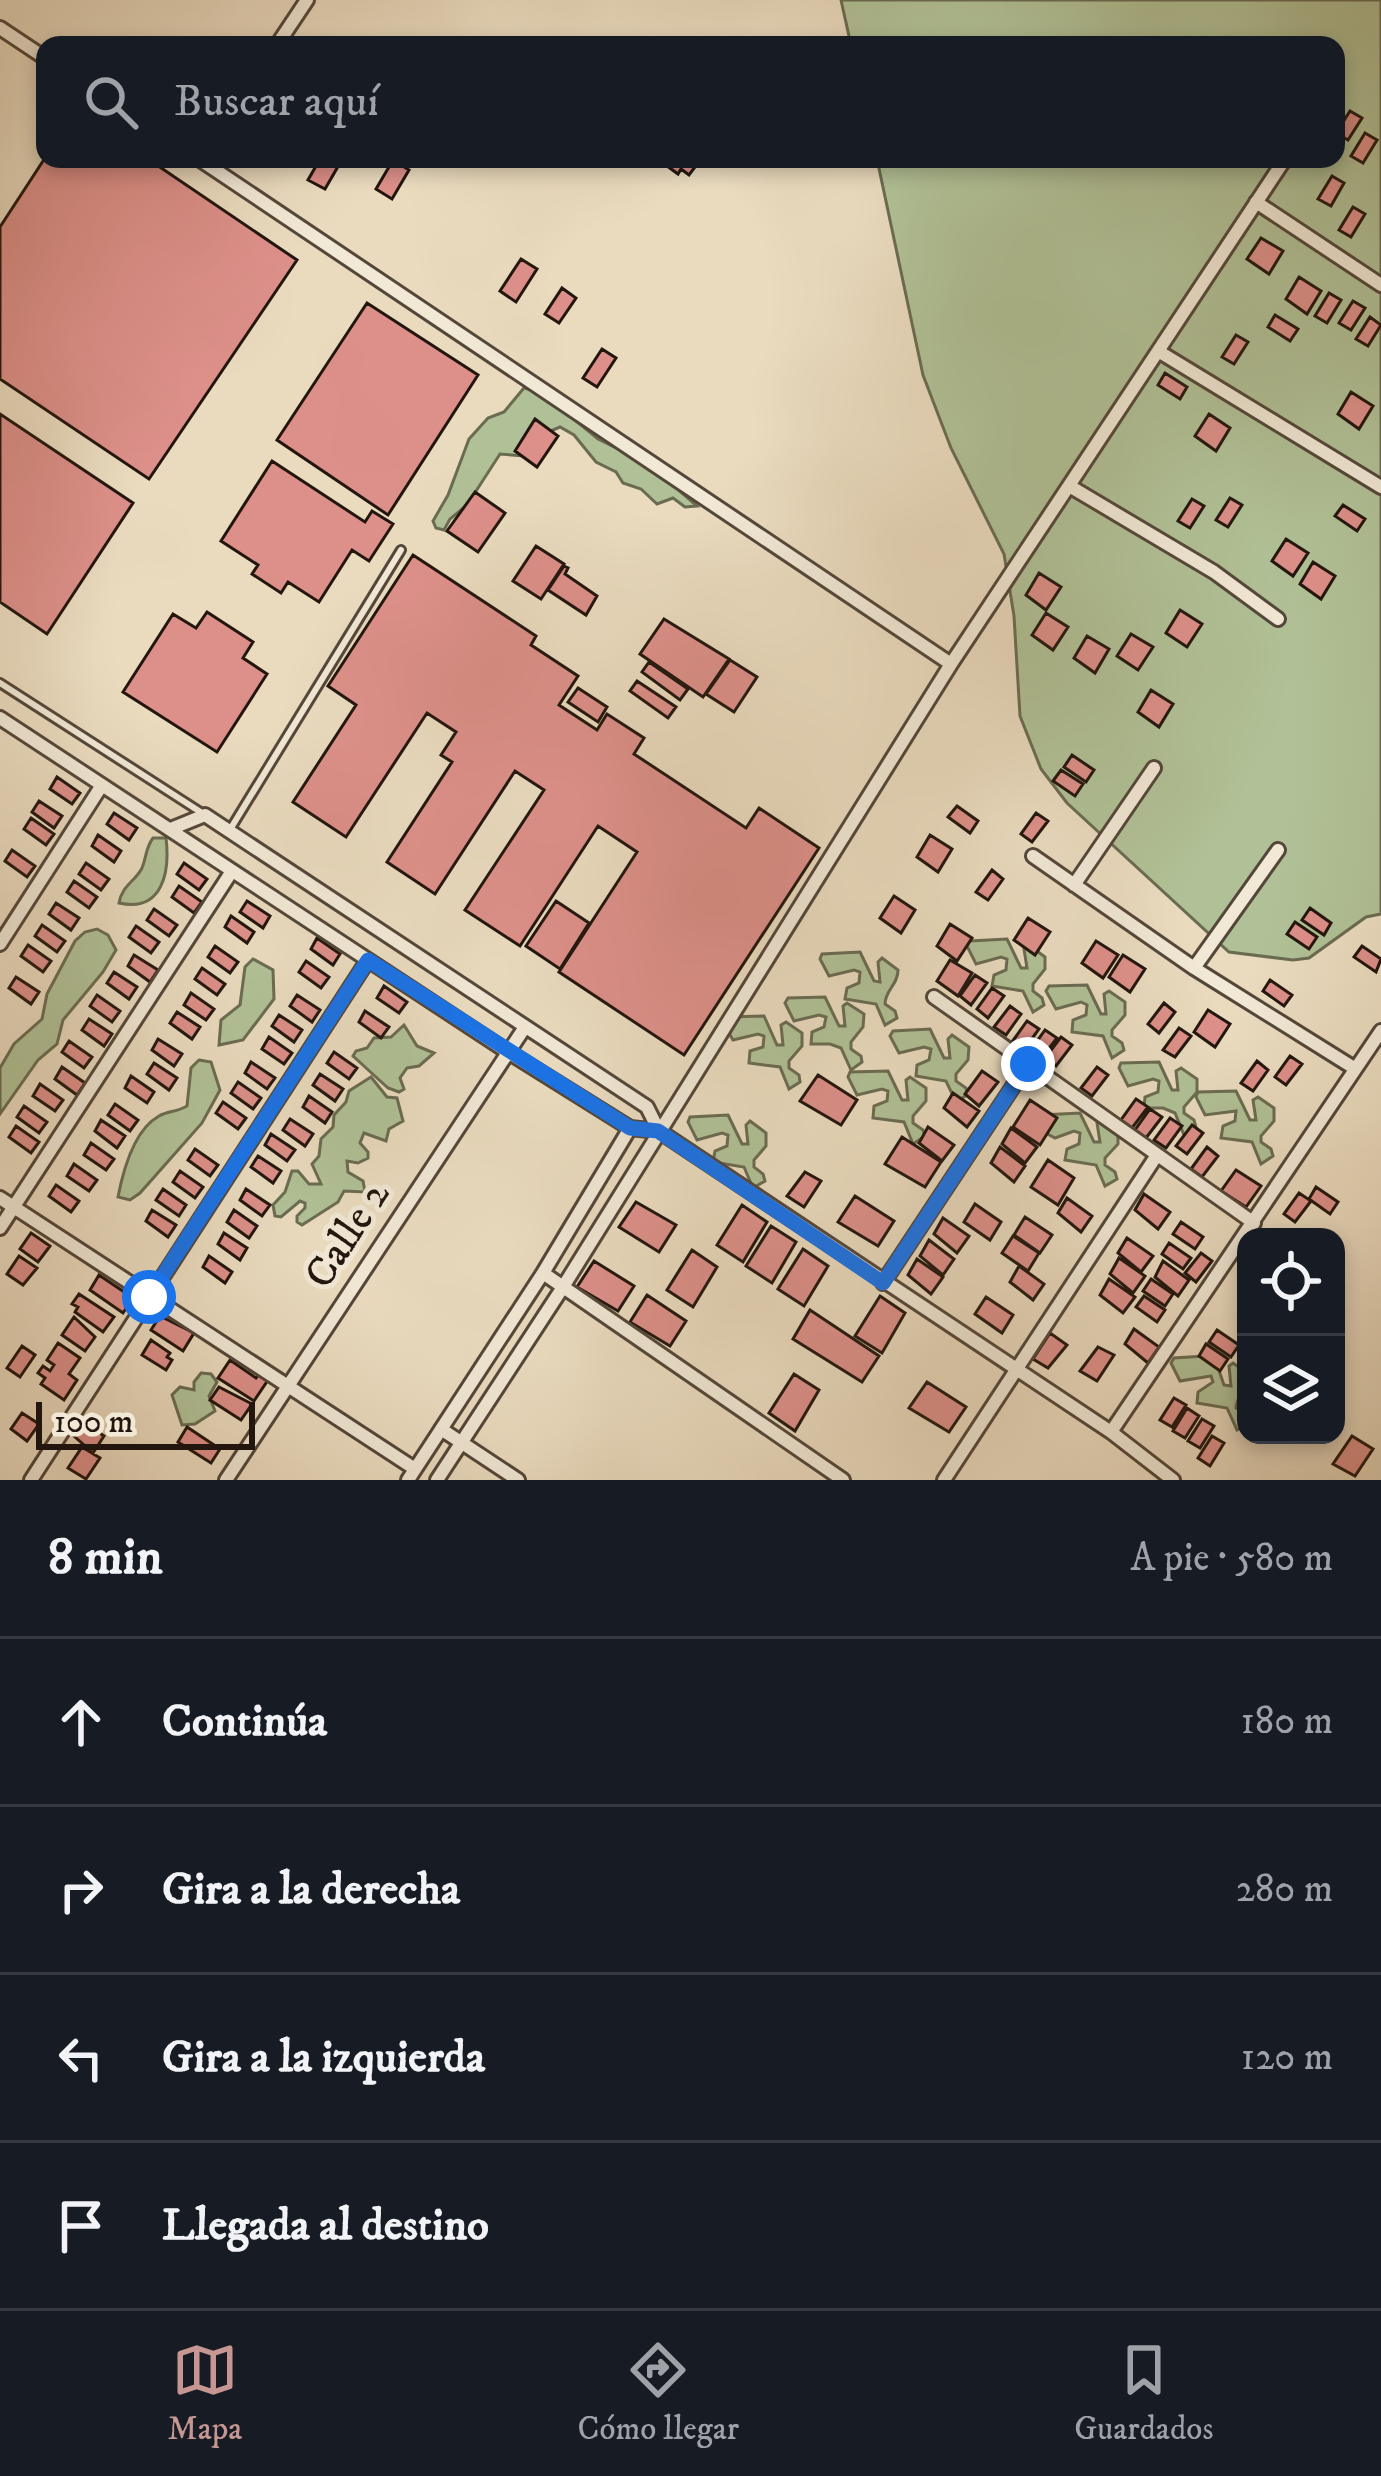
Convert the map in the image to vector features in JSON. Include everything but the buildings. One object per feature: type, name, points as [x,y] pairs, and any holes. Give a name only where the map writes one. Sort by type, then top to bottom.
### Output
[{"type":"street","points":[[283,36],[307,0]]},
{"type":"street","points":[[0,28],[36,52]]},
{"type":"street","points":[[213,168],[951,664]]},
{"type":"street","points":[[437,1480],[563,1287],[951,664],[1280,168]]},
{"type":"street","points":[[1256,202],[1381,285]]},
{"type":"street","points":[[1158,351],[1381,487]]},
{"type":"street","points":[[1071,487],[1214,572],[1278,619]]},
{"type":"street","points":[[0,718],[508,1052],[630,1128],[658,1131],[1111,1432],[1174,1480]]},
{"type":"street","points":[[1074,885],[1154,768]]},
{"type":"street","points":[[0,944],[102,785]]},
{"type":"street","points":[[172,828],[205,815],[647,1107],[658,1131]]},
{"type":"street","points":[[1194,968],[1278,850]]},
{"type":"street","points":[[1033,856],[1194,968],[1354,1068]]},
{"type":"street","points":[[0,1228],[232,871]]},
{"type":"street","points":[[301,915],[317,889]]},
{"type":"street","points":[[31,1480],[368,960]]},
{"type":"street","points":[[934,998],[1254,1223]]},
{"type":"street","name":"Calle 2","points":[[226,1480],[525,1027]]},
{"type":"street","points":[[1111,1432],[1381,1030]]},
{"type":"street","points":[[883,1283],[1028,1064]]},
{"type":"street","points":[[0,1198],[412,1474],[543,1273],[630,1128]]},
{"type":"street","points":[[944,1480],[1157,1155]]},
{"type":"street","points":[[543,1273],[843,1480]]},
{"type":"street","points":[[441,1429],[518,1480]]},
{"type":"lane","points":[[229,832],[401,550]]},
{"type":"lane","points":[[0,683],[205,815]]},
{"type":"green space","points":[[841,0],[1381,0],[1381,914],[1366,917],[1309,958],[1229,952],[1067,803],[1041,769],[1020,716],[1014,616],[1004,554],[951,448],[923,375],[879,168],[1345,168],[1345,36],[849,36]]},
{"type":"green space","points":[[524,388],[541,392],[598,439],[649,464],[697,506],[685,507],[673,498],[657,504],[596,462],[574,435],[560,427],[539,436],[524,456],[500,454],[467,505],[444,530],[436,528],[433,521],[469,439],[488,418],[504,412]]},
{"type":"green space","points":[[153,838],[166,838],[161,887],[145,902],[119,903],[142,868]]},
{"type":"green space","points":[[97,929],[108,935],[116,950],[63,1020],[57,1044],[38,1060],[0,1114],[0,1068],[14,1044],[42,1019],[47,994],[75,941]]},
{"type":"green space","points":[[1007,939],[1021,968],[1027,968],[1024,949],[1029,945],[1045,957],[1045,969],[1033,984],[1044,1005],[1033,1012],[1023,991],[992,986],[994,975],[1006,970],[1007,959],[976,964],[967,946],[970,941]]},
{"type":"green space","points":[[860,952],[874,981],[880,982],[878,962],[882,958],[898,970],[885,1004],[897,1018],[885,1025],[876,1004],[845,999],[847,988],[859,983],[860,972],[829,976],[820,959],[822,954]]},
{"type":"green space","points":[[253,959],[273,970],[274,999],[243,1040],[219,1045],[221,1020],[240,1005],[245,967]]},
{"type":"green space","points":[[1087,985],[1101,1014],[1106,1014],[1104,994],[1109,991],[1125,1002],[1125,1015],[1112,1030],[1124,1050],[1112,1058],[1103,1036],[1072,1032],[1073,1020],[1086,1015],[1087,1005],[1081,1002],[1056,1009],[1046,991],[1049,986]]},
{"type":"green space","points":[[825,997],[839,1026],[845,1026],[843,1006],[847,1003],[864,1014],[863,1027],[851,1042],[862,1062],[851,1070],[841,1048],[811,1044],[812,1032],[824,1027],[826,1017],[794,1021],[785,1003],[788,998]]},
{"type":"green space","points":[[764,1016],[777,1045],[783,1045],[781,1025],[786,1022],[802,1033],[802,1046],[789,1061],[800,1082],[789,1089],[780,1067],[749,1063],[750,1051],[763,1047],[764,1036],[733,1040],[723,1023],[726,1017]]},
{"type":"green space","points":[[404,1025],[417,1046],[434,1053],[419,1066],[407,1068],[400,1078],[404,1089],[399,1092],[388,1088],[353,1056],[374,1038],[391,1037]]},
{"type":"green space","points":[[930,1029],[944,1058],[950,1058],[948,1039],[952,1035],[969,1047],[968,1060],[956,1074],[967,1095],[956,1102],[946,1081],[916,1076],[917,1065],[929,1060],[931,1049],[899,1053],[890,1036],[893,1031]]},
{"type":"green space","points":[[199,1060],[211,1062],[220,1090],[202,1123],[140,1193],[130,1200],[118,1197],[143,1131],[159,1116],[187,1106],[191,1068]]},
{"type":"green space","points":[[1159,1062],[1172,1090],[1178,1090],[1176,1071],[1181,1068],[1197,1079],[1197,1092],[1184,1107],[1196,1127],[1184,1135],[1175,1113],[1144,1108],[1145,1097],[1158,1092],[1159,1081],[1128,1086],[1119,1068],[1121,1063]]},
{"type":"green space","points":[[888,1071],[902,1100],[908,1100],[906,1080],[910,1077],[926,1088],[926,1101],[913,1116],[913,1123],[925,1136],[913,1144],[904,1122],[873,1118],[874,1106],[887,1101],[888,1091],[857,1095],[848,1077],[850,1072]]},
{"type":"green space","points":[[371,1077],[387,1097],[397,1098],[403,1121],[389,1129],[386,1141],[364,1133],[360,1143],[368,1158],[347,1161],[348,1172],[363,1181],[365,1192],[344,1191],[338,1202],[302,1225],[297,1216],[305,1203],[300,1201],[281,1217],[275,1216],[273,1205],[285,1192],[292,1171],[298,1171],[309,1184],[321,1184],[312,1164],[319,1156],[321,1139],[333,1127],[334,1115],[349,1091]]},
{"type":"green space","points":[[1236,1091],[1250,1120],[1256,1120],[1253,1100],[1258,1097],[1274,1108],[1274,1121],[1261,1136],[1273,1156],[1261,1164],[1252,1142],[1221,1138],[1223,1126],[1235,1121],[1236,1111],[1205,1115],[1196,1097],[1198,1092]]},
{"type":"green space","points":[[1080,1113],[1094,1142],[1100,1142],[1097,1123],[1102,1119],[1118,1131],[1118,1144],[1105,1158],[1117,1179],[1105,1186],[1096,1165],[1065,1160],[1067,1149],[1079,1144],[1080,1133],[1055,1138],[1044,1132],[1042,1115]]},
{"type":"green space","points":[[728,1115],[742,1144],[748,1144],[746,1125],[750,1121],[766,1133],[766,1146],[754,1160],[765,1181],[753,1188],[744,1167],[713,1162],[715,1151],[727,1146],[728,1135],[697,1140],[688,1122],[690,1117]]},
{"type":"green space","points":[[1205,1356],[1216,1362],[1224,1385],[1231,1386],[1229,1366],[1237,1366],[1237,1430],[1227,1408],[1197,1403],[1198,1392],[1213,1382],[1211,1376],[1180,1381],[1171,1363],[1174,1358]]},
{"type":"green space","points":[[201,1373],[211,1374],[217,1382],[209,1396],[215,1411],[195,1424],[182,1425],[172,1395],[180,1387],[194,1390]]},
{"type":"route","points":[[149,1297],[368,960],[630,1128],[658,1131],[883,1283],[1028,1064]]}]
